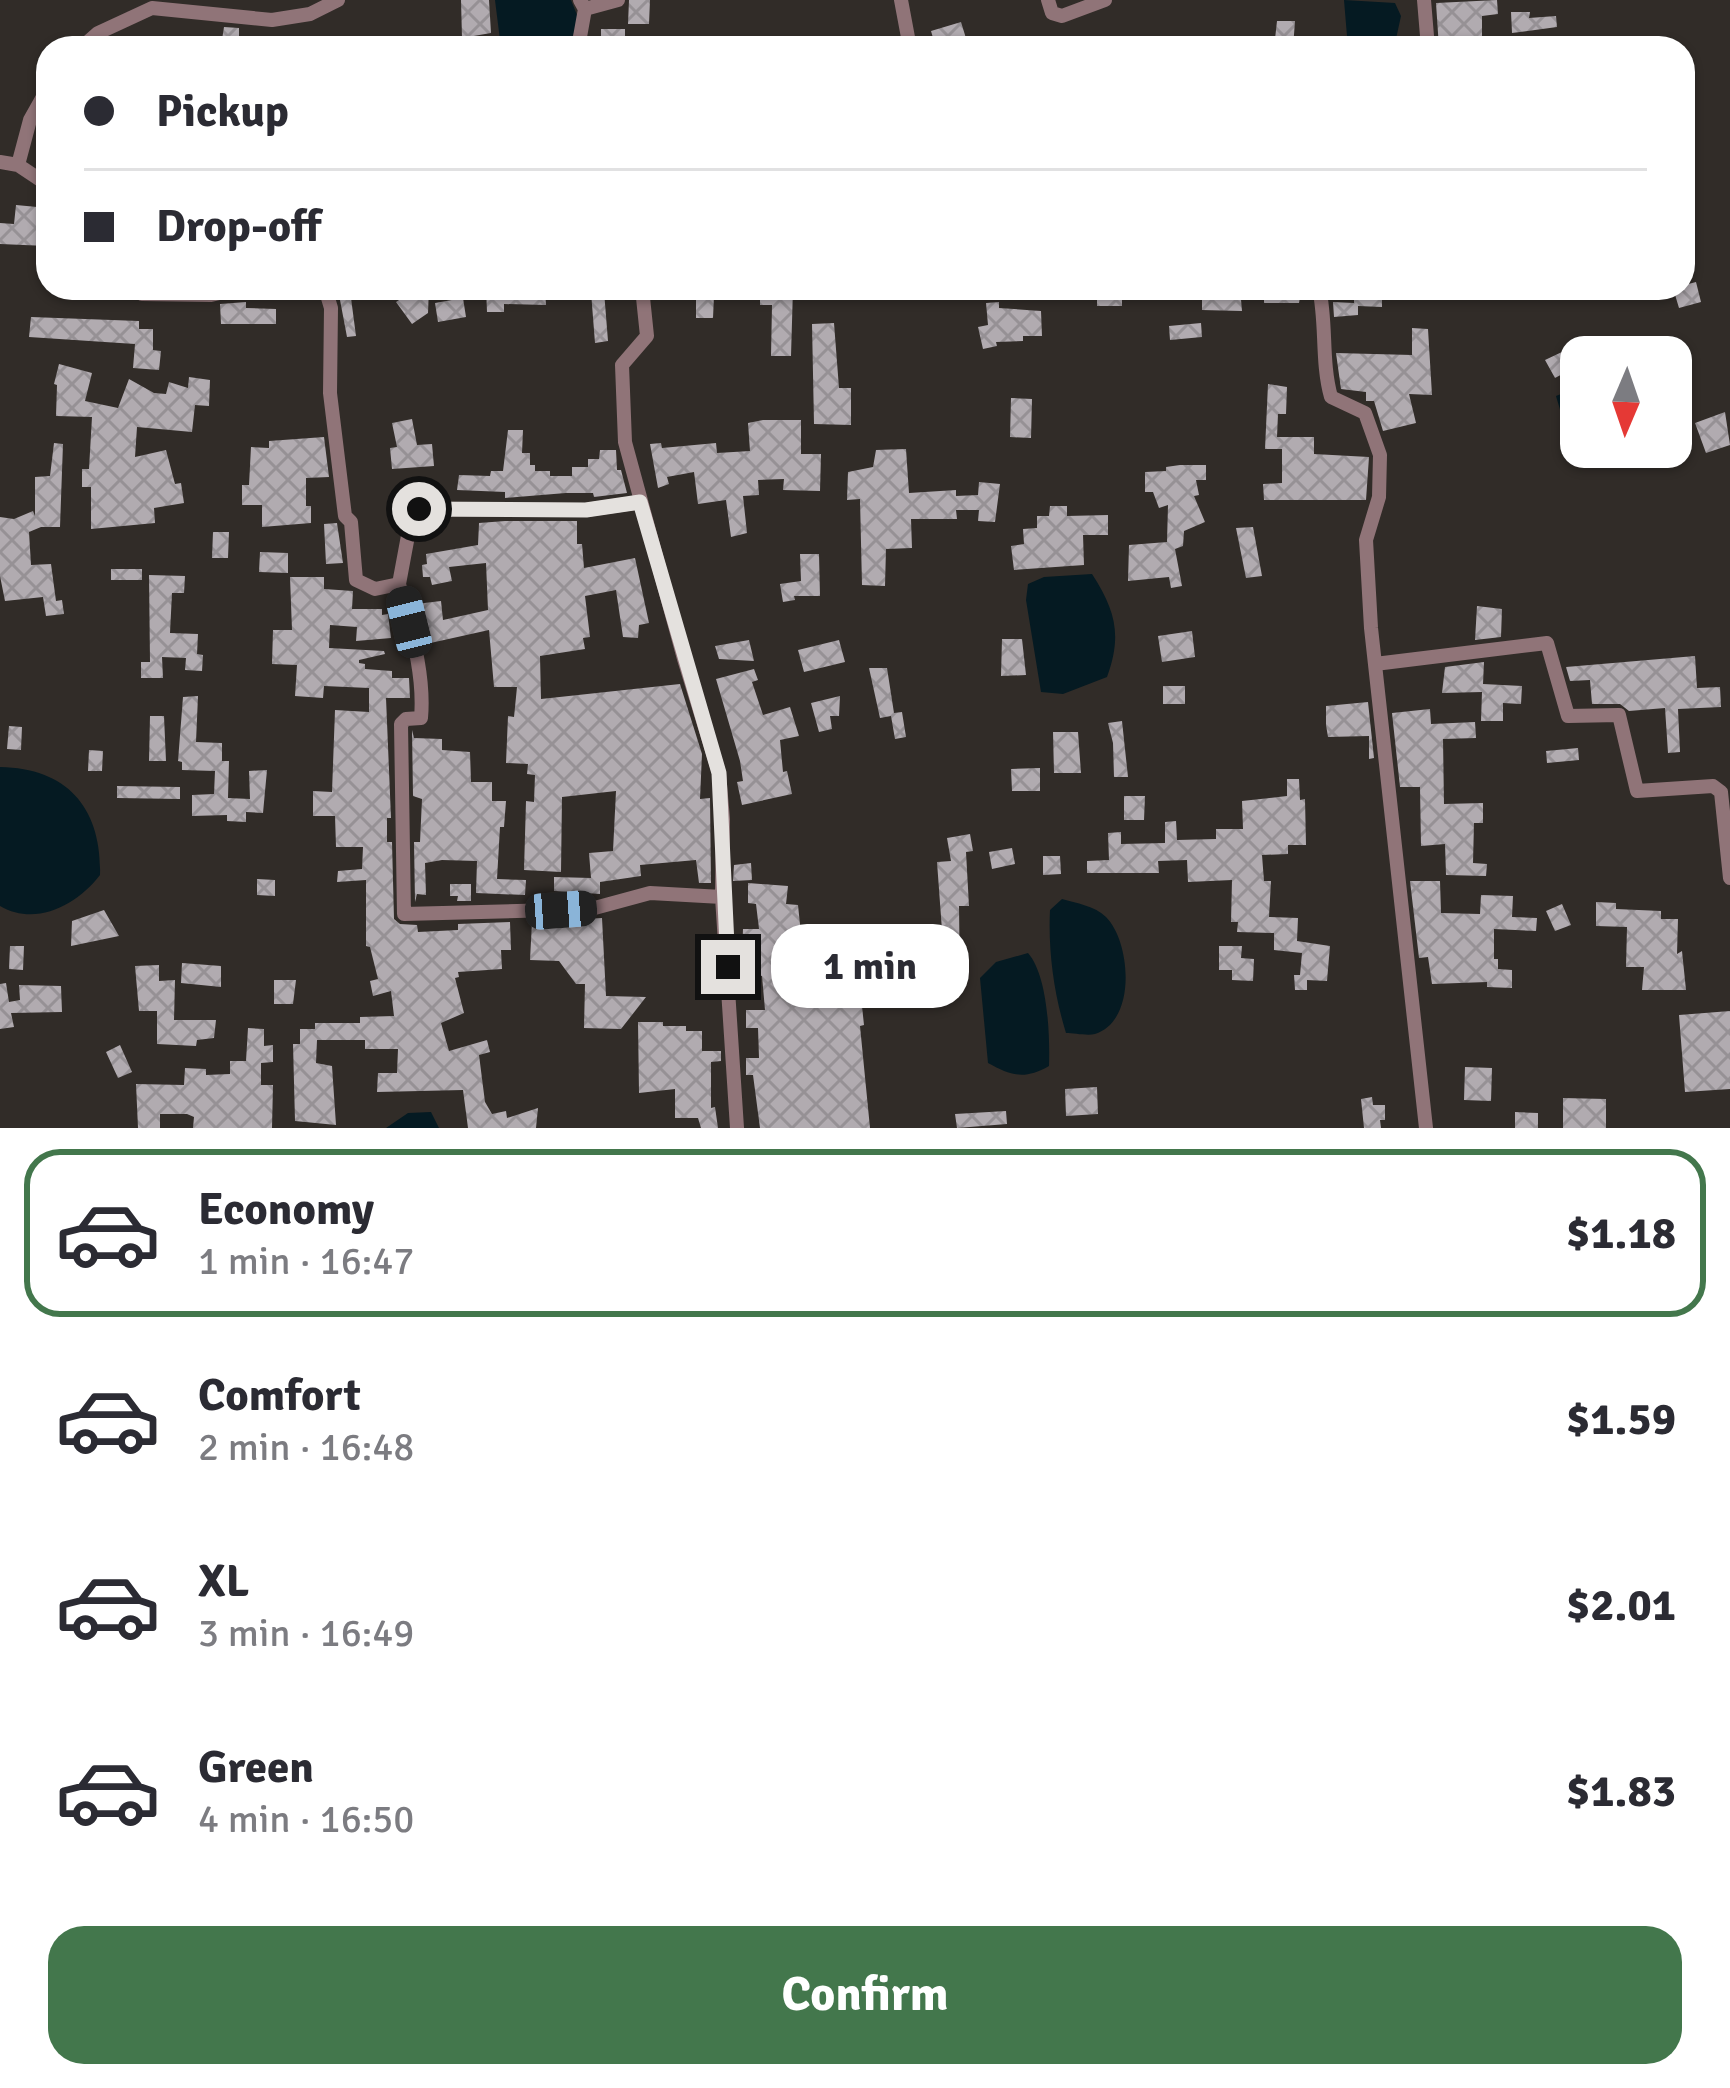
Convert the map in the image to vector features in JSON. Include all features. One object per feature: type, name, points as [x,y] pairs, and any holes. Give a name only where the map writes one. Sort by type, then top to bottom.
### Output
[{"type":"street","points":[[95,36],[152,8],[272,20],[310,14],[338,0]]},
{"type":"street","points":[[579,36],[582,4],[618,0]]},
{"type":"street","points":[[901,0],[908,36]]},
{"type":"street","points":[[1048,0],[1052,13],[1062,16],[1105,0]]},
{"type":"street","points":[[1424,0],[1427,36]]},
{"type":"street","points":[[18,165],[36,110]]},
{"type":"street","points":[[0,162],[18,165],[36,177]]},
{"type":"street","points":[[329,300],[330,393],[356,580],[375,590],[399,584]]},
{"type":"street","points":[[643,300],[647,336],[622,365],[626,442],[719,773],[737,1128]]},
{"type":"street","points":[[1322,300],[1324,373],[1331,397],[1365,413],[1380,455],[1378,497],[1366,541],[1426,1128]]},
{"type":"street","points":[[640,502],[586,510],[419,509],[410,525],[399,584],[418,661],[422,707],[422,718],[401,724],[405,914],[591,909],[650,893],[722,897]]},
{"type":"street","points":[[1375,664],[1547,643],[1568,716],[1619,715],[1637,791],[1713,786],[1721,792],[1730,878]]},
{"type":"water","points":[[495,0],[571,0],[579,20],[573,36],[500,36]]},
{"type":"water","points":[[1344,0],[1395,3],[1401,16],[1397,36],[1347,36]]},
{"type":"water","points":[[1092,574],[1114,624],[1107,677],[1063,694],[1041,692],[1026,600],[1028,584],[1044,577]]},
{"type":"water","points":[[0,767],[24,769],[62,784],[77,797],[95,831],[100,875],[55,910],[28,914],[0,906]]},
{"type":"water","points":[[1062,899],[1102,913],[1121,944],[1124,998],[1109,1026],[1095,1034],[1066,1033],[1062,1018],[1053,972],[1050,910]]},
{"type":"water","points":[[1028,953],[1044,991],[1049,1066],[1018,1075],[988,1063],[980,978],[996,962]]},
{"type":"water","points":[[431,1112],[439,1128],[386,1128],[408,1113]]},
{"type":"building","points":[[461,0],[489,0],[491,33],[462,36]]},
{"type":"building","points":[[629,0],[650,0],[649,24],[628,24]]},
{"type":"building","points":[[1497,0],[1498,14],[1482,16],[1482,36],[1438,36],[1436,3]]},
{"type":"building","points":[[1511,12],[1530,12],[1529,18],[1556,16],[1557,27],[1512,33]]},
{"type":"building","points":[[1277,21],[1295,21],[1294,36],[1275,36]]},
{"type":"building","points":[[961,22],[965,36],[932,36],[931,31]]},
{"type":"building","points":[[224,27],[239,28],[239,36],[223,36]]},
{"type":"building","points":[[601,29],[625,29],[625,36],[601,36]]},
{"type":"building","points":[[16,205],[36,207],[36,246],[0,244],[0,223],[14,224]]},
{"type":"building","points":[[1695,282],[1701,302],[1679,308],[1677,300],[1695,300]]},
{"type":"building","points":[[340,300],[351,300],[356,336],[347,337]]},
{"type":"building","points":[[429,300],[428,313],[412,324],[396,302]]},
{"type":"building","points":[[463,300],[466,317],[438,322],[435,303]]},
{"type":"building","points":[[486,300],[546,300],[546,305],[504,304],[504,312],[487,312]]},
{"type":"building","points":[[592,300],[605,300],[608,341],[595,343]]},
{"type":"building","points":[[696,300],[714,300],[713,318],[696,318]]},
{"type":"building","points":[[760,300],[793,300],[791,356],[771,356],[772,305],[760,305]]},
{"type":"building","points":[[1097,300],[1122,300],[1122,306],[1097,306]]},
{"type":"building","points":[[1202,300],[1241,300],[1242,311],[1202,310]]},
{"type":"building","points":[[1264,300],[1300,300],[1299,303]]},
{"type":"building","points":[[1382,300],[1382,307],[1358,306],[1358,315],[1334,317],[1333,302]]},
{"type":"building","points":[[246,302],[246,308],[276,309],[276,324],[221,324],[220,304]]},
{"type":"building","points":[[999,302],[999,308],[1041,311],[1042,336],[1023,336],[1023,341],[996,342],[997,346],[983,349],[978,327],[988,325],[986,303]]},
{"type":"building","points":[[31,317],[139,321],[139,329],[153,329],[153,350],[161,351],[159,370],[133,368],[135,344],[29,337]]},
{"type":"building","points":[[834,323],[839,388],[851,388],[851,425],[814,424],[812,324]]},
{"type":"building","points":[[1201,323],[1202,337],[1170,340],[1169,326]]},
{"type":"building","points":[[1412,328],[1428,329],[1432,395],[1409,394],[1416,423],[1383,431],[1374,401],[1366,401],[1366,392],[1341,389],[1336,353],[1412,355]]},
{"type":"building","points":[[1560,353],[1560,375],[1555,378],[1545,360]]},
{"type":"building","points":[[59,364],[92,373],[85,401],[118,408],[129,379],[166,394],[169,382],[188,388],[189,377],[210,380],[209,406],[195,405],[192,432],[137,427],[135,457],[166,450],[184,503],[154,508],[155,523],[91,529],[91,487],[82,487],[82,469],[89,469],[92,417],[56,416],[54,384]]},
{"type":"building","points":[[1268,384],[1287,387],[1286,414],[1278,414],[1277,437],[1314,437],[1314,454],[1369,457],[1366,500],[1264,500],[1263,484],[1282,483],[1282,449],[1265,449]]},
{"type":"building","points":[[1011,398],[1032,399],[1031,438],[1010,437]]},
{"type":"building","points":[[1725,412],[1730,445],[1706,453],[1695,423]]},
{"type":"building","points":[[412,419],[417,445],[432,444],[434,466],[392,469],[390,448],[397,447],[392,423]]},
{"type":"building","points":[[801,420],[801,454],[821,454],[820,491],[783,490],[784,479],[758,480],[759,495],[743,496],[747,533],[731,537],[726,500],[698,504],[694,472],[667,477],[669,484],[658,488],[650,444],[661,443],[662,448],[716,443],[717,453],[750,451],[748,423]]},
{"type":"building","points":[[508,430],[523,430],[522,453],[530,453],[535,471],[550,471],[550,476],[572,476],[572,467],[588,467],[588,459],[599,459],[600,450],[616,450],[617,470],[621,470],[627,493],[505,498],[505,492],[457,490],[459,475],[490,476],[491,471],[503,471]]},
{"type":"building","points":[[324,437],[329,477],[306,478],[311,523],[262,527],[262,505],[242,505],[242,485],[249,485],[251,447]]},
{"type":"building","points":[[54,443],[63,444],[60,527],[29,532],[31,565],[51,564],[56,601],[62,600],[64,614],[46,616],[43,597],[5,601],[0,517],[14,519],[33,511],[35,516],[35,477],[50,476]]},
{"type":"building","points":[[906,449],[909,493],[956,490],[956,496],[978,495],[979,482],[1000,484],[995,522],[978,521],[979,510],[956,510],[957,519],[911,519],[912,548],[886,549],[885,586],[862,585],[860,499],[847,500],[848,472],[873,467],[876,450]]},
{"type":"building","points":[[1206,465],[1206,480],[1196,480],[1199,495],[1194,496],[1205,522],[1184,531],[1183,546],[1175,549],[1182,586],[1171,588],[1169,577],[1128,581],[1129,545],[1167,542],[1168,505],[1159,508],[1153,492],[1145,492],[1145,472]]},
{"type":"building","points":[[1050,506],[1067,506],[1067,516],[1108,515],[1108,535],[1083,535],[1084,565],[1014,570],[1011,546],[1024,544],[1023,529],[1037,528],[1037,516],[1049,516]]},
{"type":"building","points":[[577,521],[584,568],[635,558],[649,623],[639,625],[638,638],[623,637],[616,590],[585,596],[590,637],[583,638],[585,649],[540,656],[541,699],[680,684],[702,754],[700,799],[710,798],[711,883],[699,883],[696,860],[640,865],[641,876],[600,882],[600,894],[554,891],[554,877],[591,878],[589,853],[613,851],[616,791],[562,797],[561,872],[524,870],[526,801],[534,802],[535,775],[527,774],[528,764],[506,763],[508,716],[514,717],[517,687],[494,687],[489,630],[426,644],[416,604],[441,601],[443,620],[488,610],[486,563],[449,567],[452,581],[432,585],[430,577],[423,577],[422,565],[427,564],[426,554],[478,545],[479,523]]},
{"type":"building","points":[[337,523],[343,563],[326,564],[324,524]]},
{"type":"building","points":[[1253,527],[1262,576],[1246,578],[1236,528]]},
{"type":"building","points":[[213,532],[229,532],[228,558],[212,558]]},
{"type":"building","points":[[260,552],[288,553],[288,573],[259,572]]},
{"type":"building","points":[[800,554],[819,554],[820,596],[794,596],[795,600],[783,602],[780,584],[801,581]]},
{"type":"building","points":[[111,569],[142,569],[142,580],[111,580]]},
{"type":"building","points":[[149,575],[185,576],[184,593],[172,593],[170,633],[198,634],[202,671],[185,670],[186,658],[162,657],[163,678],[141,678],[141,662],[150,662]]},
{"type":"building","points":[[290,577],[324,577],[324,589],[353,591],[352,609],[382,609],[382,615],[388,614],[391,638],[356,641],[357,627],[330,625],[329,648],[384,651],[359,663],[365,669],[392,671],[392,678],[409,678],[410,698],[386,698],[391,818],[387,818],[387,842],[392,842],[394,919],[417,925],[418,932],[458,930],[458,924],[510,922],[511,950],[501,950],[502,969],[458,972],[455,978],[464,1013],[441,1023],[449,1051],[487,1040],[490,1052],[479,1055],[485,1102],[492,1114],[506,1111],[507,1118],[538,1108],[536,1128],[468,1128],[463,1090],[377,1092],[378,1073],[397,1073],[398,1049],[365,1049],[365,1040],[317,1040],[316,1063],[332,1066],[336,1125],[295,1121],[293,1044],[300,1044],[300,1029],[315,1029],[315,1023],[360,1023],[360,1017],[394,1016],[391,991],[373,996],[370,981],[378,979],[366,946],[366,880],[337,882],[338,871],[362,869],[363,847],[336,847],[335,816],[313,816],[313,791],[332,792],[335,710],[369,712],[369,688],[324,686],[323,698],[295,696],[297,665],[272,664],[273,630],[292,630]]},
{"type":"building","points":[[1477,606],[1502,609],[1501,637],[1475,640]]},
{"type":"building","points":[[1192,631],[1195,657],[1162,662],[1158,636]]},
{"type":"building","points":[[1002,639],[1022,639],[1026,675],[1001,676]]},
{"type":"building","points":[[749,640],[754,661],[719,659],[715,646]]},
{"type":"building","points":[[839,640],[845,662],[804,672],[798,650]]},
{"type":"building","points":[[1695,656],[1697,688],[1720,687],[1721,707],[1678,709],[1680,752],[1668,753],[1665,708],[1629,711],[1620,704],[1592,704],[1590,680],[1570,681],[1566,667]]},
{"type":"building","points":[[1484,662],[1483,684],[1522,686],[1521,704],[1503,703],[1503,721],[1481,721],[1482,692],[1442,693],[1445,667]]},
{"type":"building","points":[[869,668],[887,668],[894,713],[902,712],[906,737],[895,739],[891,716],[880,718]]},
{"type":"building","points":[[754,669],[758,680],[752,682],[763,715],[790,707],[799,736],[780,740],[783,772],[787,771],[792,794],[742,805],[737,782],[743,781],[740,761],[716,679]]},
{"type":"building","points":[[1163,686],[1185,686],[1185,704],[1163,704]]},
{"type":"building","points":[[198,696],[196,742],[222,743],[222,761],[229,761],[228,798],[250,799],[249,771],[267,770],[263,813],[246,812],[246,822],[227,821],[227,815],[192,816],[192,795],[214,794],[215,771],[182,770],[178,761],[183,697]]},
{"type":"building","points":[[840,696],[839,716],[830,716],[832,729],[819,732],[811,703]]},
{"type":"building","points":[[1368,702],[1374,758],[1369,759],[1369,736],[1328,737],[1326,725],[1326,706]]},
{"type":"building","points":[[1430,709],[1431,724],[1475,722],[1476,738],[1443,739],[1444,804],[1483,803],[1483,823],[1474,823],[1473,863],[1487,864],[1486,876],[1446,875],[1445,844],[1421,846],[1420,787],[1400,787],[1392,713]]},
{"type":"building","points":[[150,716],[164,716],[166,761],[149,761]]},
{"type":"building","points":[[1122,721],[1128,777],[1114,777],[1108,723]]},
{"type":"building","points":[[9,726],[22,727],[21,750],[7,749]]},
{"type":"building","points":[[412,730],[414,738],[442,739],[442,750],[470,752],[471,782],[492,782],[492,801],[506,801],[497,879],[526,880],[525,895],[476,893],[477,861],[442,860],[425,863],[426,895],[417,894],[415,902],[414,842],[420,842],[422,799],[413,796]]},
{"type":"building","points":[[1053,732],[1078,732],[1081,773],[1054,773]]},
{"type":"building","points":[[1578,748],[1579,760],[1547,763],[1546,751]]},
{"type":"building","points":[[89,750],[103,751],[102,771],[88,771]]},
{"type":"building","points":[[1040,768],[1040,791],[1012,791],[1011,769]]},
{"type":"building","points":[[1287,779],[1299,779],[1300,800],[1305,799],[1306,845],[1288,845],[1288,854],[1262,855],[1264,881],[1271,881],[1269,917],[1298,918],[1297,941],[1330,946],[1327,981],[1307,980],[1307,990],[1295,990],[1294,975],[1300,975],[1302,953],[1274,950],[1274,933],[1237,932],[1238,922],[1231,922],[1232,880],[1188,882],[1187,860],[1158,861],[1159,873],[1087,873],[1087,861],[1109,860],[1108,833],[1121,832],[1121,844],[1165,843],[1165,822],[1176,821],[1177,840],[1216,839],[1216,829],[1243,829],[1242,801],[1287,796]]},
{"type":"building","points":[[117,786],[180,787],[180,799],[117,798]]},
{"type":"building","points":[[1124,796],[1145,796],[1144,820],[1124,820]]},
{"type":"building","points":[[970,834],[973,851],[966,852],[969,906],[959,906],[960,987],[949,986],[949,978],[920,977],[879,978],[879,986],[860,987],[870,1128],[760,1128],[753,1075],[746,1075],[746,1058],[759,1058],[758,1028],[746,1028],[746,1010],[765,1010],[762,976],[741,975],[743,929],[759,929],[756,904],[748,903],[748,883],[788,886],[786,904],[798,905],[804,963],[833,961],[833,956],[885,954],[885,942],[943,944],[937,862],[951,861],[947,838]]},
{"type":"building","points":[[1012,848],[1015,864],[992,869],[989,852]]},
{"type":"building","points":[[1043,856],[1060,856],[1061,874],[1043,875]]},
{"type":"building","points":[[751,863],[752,880],[733,881],[734,865]]},
{"type":"building","points":[[257,879],[275,880],[275,896],[257,895]]},
{"type":"building","points":[[1410,881],[1440,881],[1441,913],[1480,914],[1481,895],[1513,896],[1512,917],[1537,918],[1536,931],[1494,929],[1494,959],[1498,959],[1498,969],[1512,970],[1512,988],[1487,987],[1487,982],[1432,984],[1428,957],[1419,958]]},
{"type":"building","points":[[450,884],[471,884],[471,901],[450,896]]},
{"type":"building","points":[[1596,902],[1616,903],[1616,909],[1661,911],[1661,919],[1678,919],[1677,954],[1682,951],[1686,990],[1642,990],[1644,967],[1626,967],[1627,927],[1596,926]]},
{"type":"building","points":[[1562,904],[1571,925],[1555,931],[1546,911]]},
{"type":"building","points":[[104,910],[119,936],[71,946],[72,921]]},
{"type":"building","points":[[602,918],[606,996],[646,997],[621,1029],[584,1028],[585,984],[576,984],[559,961],[530,960],[532,922]]},
{"type":"building","points":[[10,946],[24,946],[23,970],[9,969]]},
{"type":"building","points":[[1219,946],[1242,946],[1241,958],[1254,959],[1253,981],[1232,980],[1232,970],[1219,970]]},
{"type":"building","points":[[182,963],[221,966],[221,987],[181,983]]},
{"type":"building","points":[[159,965],[159,981],[175,980],[174,1020],[216,1020],[214,1038],[197,1040],[196,1046],[157,1044],[157,1011],[139,1011],[135,966]]},
{"type":"building","points":[[274,980],[296,980],[293,1004],[274,1004]]},
{"type":"building","points":[[6,983],[9,1002],[20,1000],[19,985],[61,986],[62,1012],[11,1013],[14,1027],[0,1029],[0,984]]},
{"type":"building","points":[[1730,1011],[1730,1089],[1685,1092],[1679,1015]]},
{"type":"building","points":[[638,1022],[702,1031],[702,1051],[721,1051],[721,1061],[711,1062],[711,1108],[715,1107],[718,1128],[701,1128],[698,1118],[675,1118],[675,1089],[639,1093]]},
{"type":"building","points":[[248,1028],[264,1029],[264,1046],[273,1045],[273,1062],[261,1063],[261,1085],[273,1085],[272,1128],[193,1128],[194,1117],[187,1114],[160,1114],[160,1128],[138,1128],[136,1084],[184,1085],[185,1068],[206,1069],[206,1075],[230,1074],[230,1061],[246,1061]]},
{"type":"building","points":[[120,1045],[132,1072],[118,1078],[106,1052]]},
{"type":"building","points":[[1465,1067],[1492,1068],[1491,1101],[1464,1100]]},
{"type":"building","points":[[1097,1087],[1098,1114],[1066,1116],[1065,1089]]},
{"type":"building","points":[[1372,1097],[1373,1105],[1385,1105],[1381,1128],[1364,1128],[1361,1099]]},
{"type":"building","points":[[1563,1098],[1606,1099],[1606,1128],[1563,1128]]},
{"type":"building","points":[[1006,1111],[1007,1124],[957,1128],[955,1114]]},
{"type":"building","points":[[1515,1112],[1538,1113],[1538,1128],[1515,1128]]},
{"type":"route","points":[[419,509],[586,510],[640,502],[719,773],[728,967]]}]
